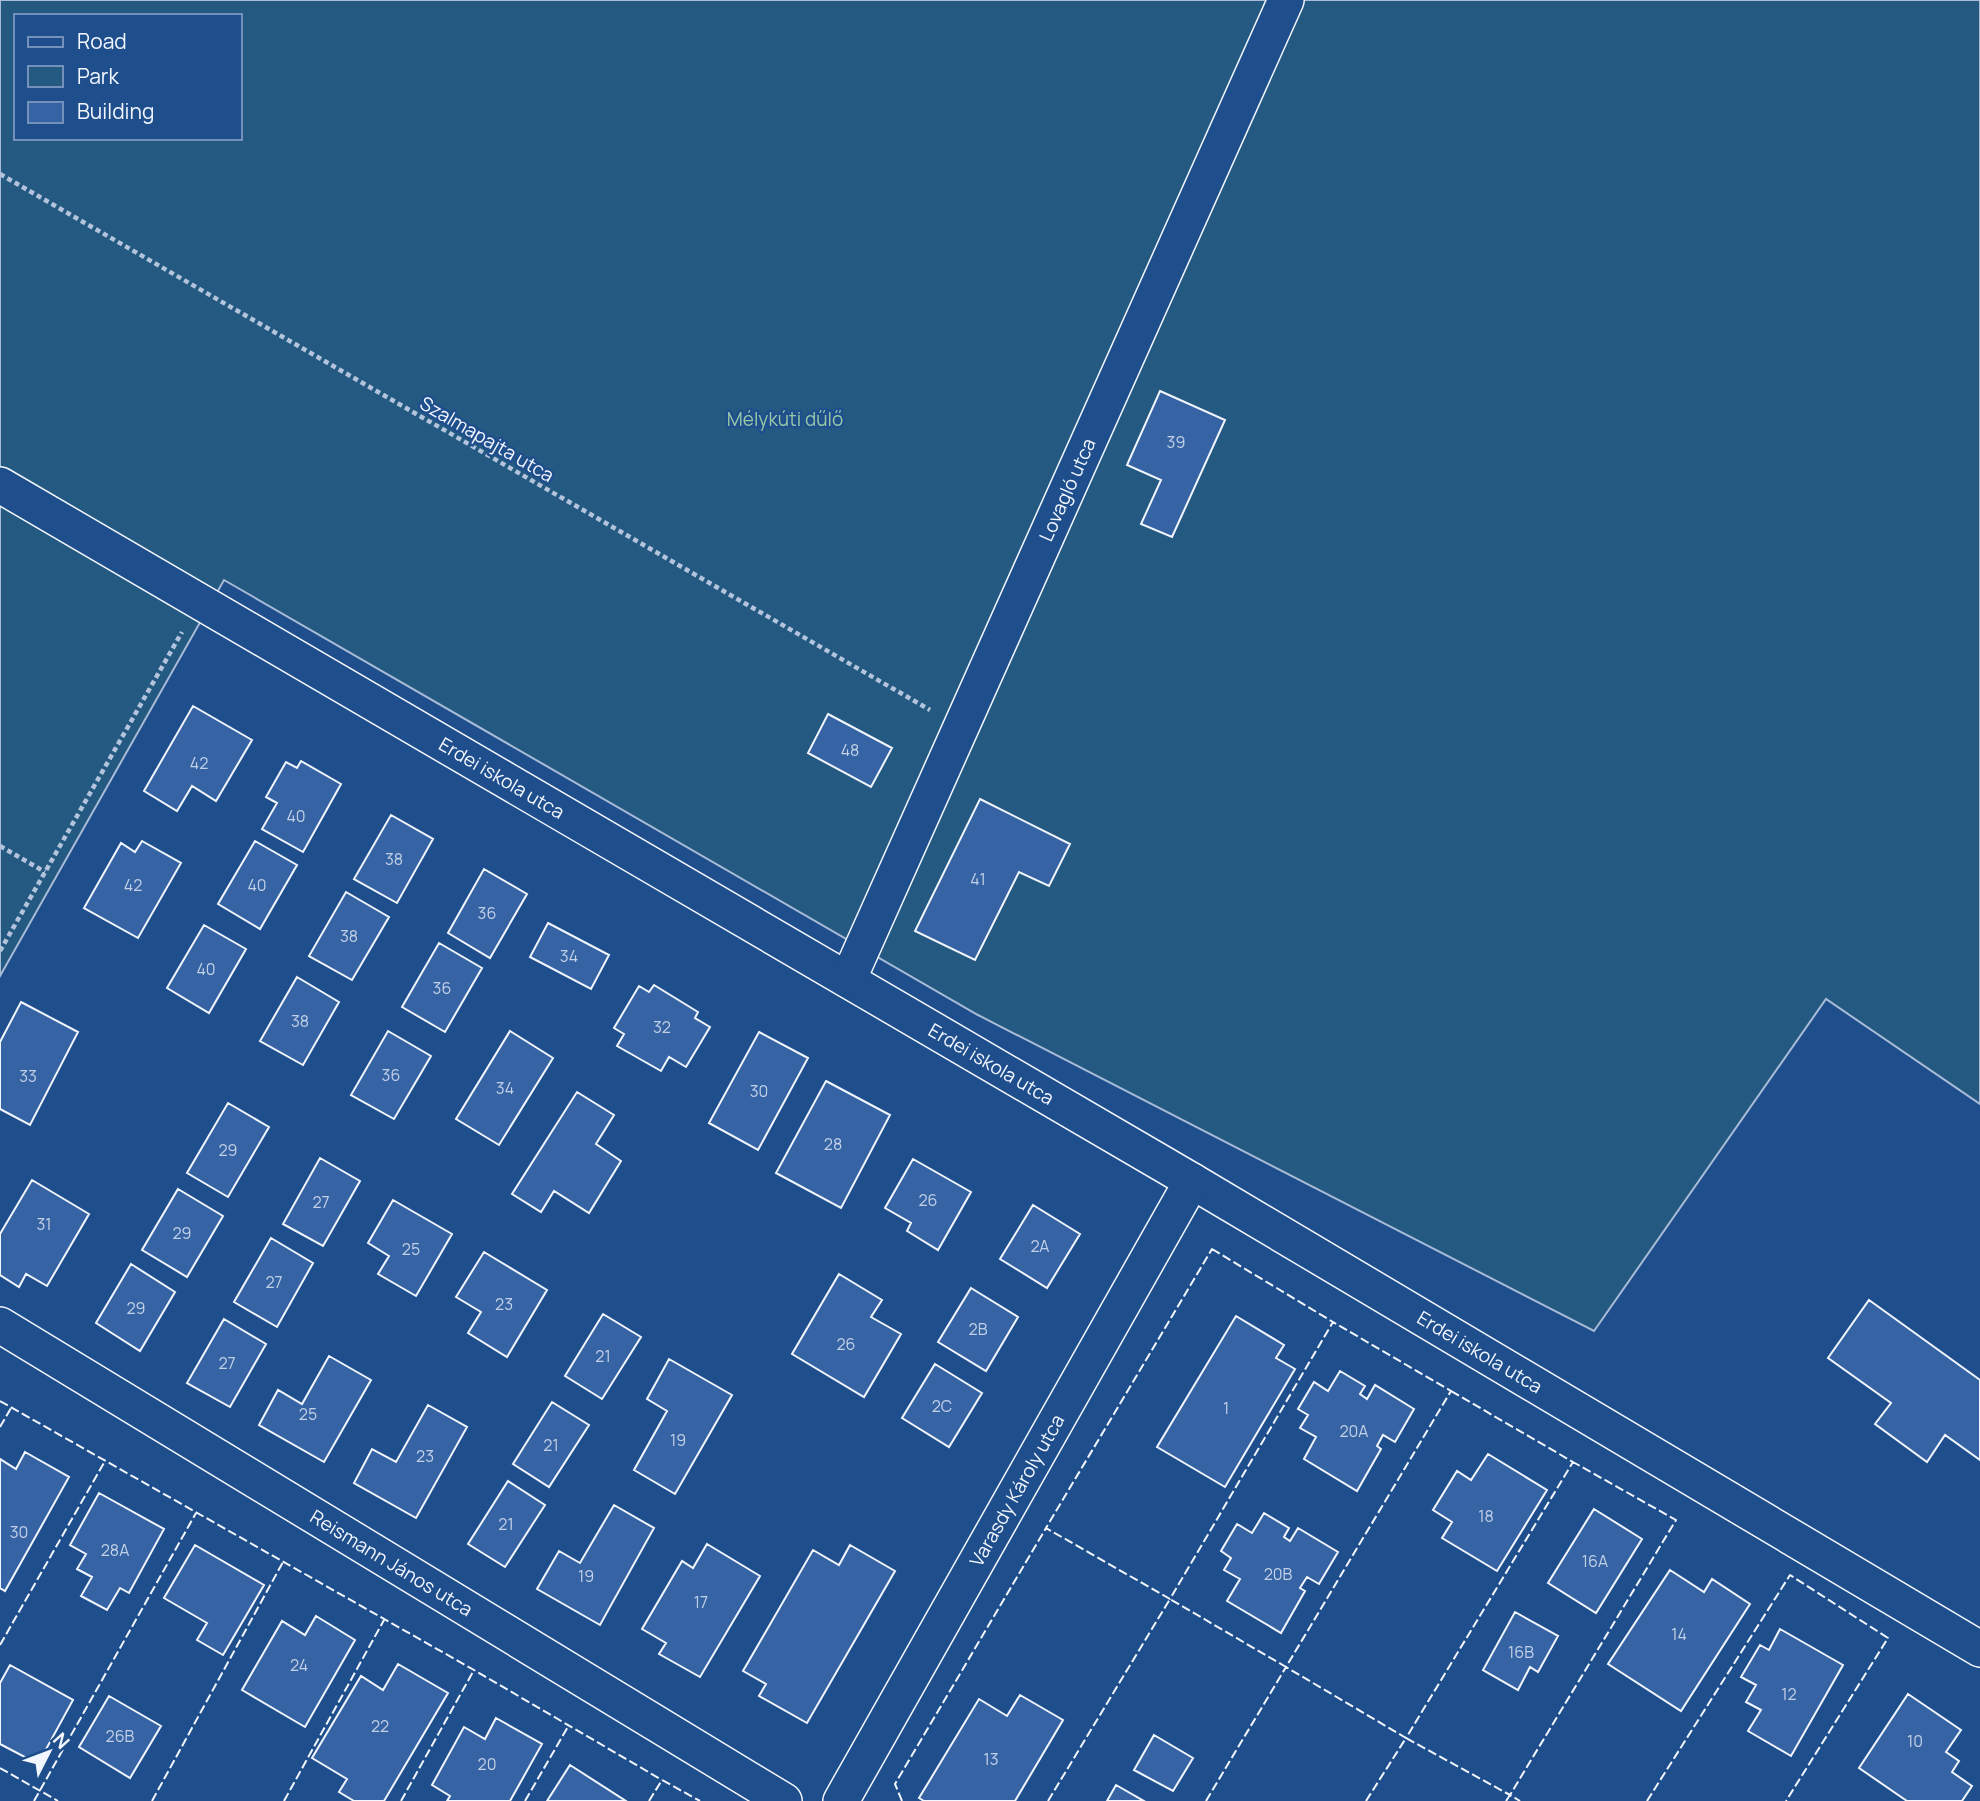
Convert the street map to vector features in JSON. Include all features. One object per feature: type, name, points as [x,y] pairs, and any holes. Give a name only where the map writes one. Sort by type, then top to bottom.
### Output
[{"type":"street","name":"Lovagló utca","points":[[848,980],[1286,0]]},
{"type":"street","name":"Erdei iskola utca","points":[[0,485],[1192,1181],[1980,1649]]},
{"type":"street","name":"Varasdy Károly utca","points":[[841,1801],[1192,1181]]},
{"type":"street","name":"Reismann János utca","points":[[0,1325],[784,1801]]},
{"type":"path","name":"Szalmapajta utca","points":[[0,174],[961,728]]},
{"type":"path","points":[[0,951],[199,601]]},
{"type":"path","points":[[0,846],[45,872]]},
{"type":"green space","name":"Mélykúti dűlő","points":[[0,0],[1980,0],[1980,1104],[1826,999],[1594,1331],[978,1015],[224,580],[0,976]]},
{"type":"building","points":[[1160,391],[1225,420],[1172,537],[1141,524],[1161,480],[1127,465]]},
{"type":"building","points":[[193,706],[252,740],[216,801],[192,786],[177,811],[144,791]]},
{"type":"building","points":[[828,714],[892,748],[871,787],[808,753]]},
{"type":"building","points":[[301,761],[341,784],[303,852],[262,829],[277,803],[266,797],[286,762],[297,768]]},
{"type":"building","points":[[980,799],[1070,844],[1049,886],[1019,872],[975,960],[915,931]]},
{"type":"building","points":[[391,815],[433,839],[397,903],[354,879]]},
{"type":"building","points":[[142,841],[181,863],[138,938],[84,908],[121,843],[135,852]]},
{"type":"building","points":[[255,841],[297,865],[260,929],[218,904]]},
{"type":"building","points":[[484,869],[527,894],[490,958],[448,933]]},
{"type":"building","points":[[346,892],[389,917],[352,980],[309,956]]},
{"type":"building","points":[[548,923],[609,955],[591,989],[530,957]]},
{"type":"building","points":[[204,925],[246,949],[209,1013],[167,988]]},
{"type":"building","points":[[439,943],[482,968],[445,1032],[402,1007]]},
{"type":"building","points":[[297,977],[339,1002],[303,1065],[260,1041]]},
{"type":"building","points":[[654,985],[698,1012],[695,1018],[710,1027],[686,1067],[669,1057],[661,1071],[617,1046],[624,1034],[614,1028],[639,986],[649,992]]},
{"type":"building","points":[[21,1002],[78,1032],[30,1125],[0,1109],[0,1042]]},
{"type":"building","points":[[388,1031],[431,1056],[394,1119],[351,1095]]},
{"type":"building","points":[[510,1031],[553,1058],[499,1145],[456,1119]]},
{"type":"building","points":[[759,1032],[808,1058],[758,1150],[709,1123]]},
{"type":"building","points":[[826,1081],[890,1115],[841,1208],[776,1173]]},
{"type":"building","points":[[577,1092],[614,1115],[596,1144],[621,1161],[589,1213],[554,1191],[541,1212],[512,1194]]},
{"type":"building","points":[[228,1103],[269,1127],[228,1197],[187,1173]]},
{"type":"building","points":[[320,1158],[360,1181],[323,1246],[283,1224]]},
{"type":"building","points":[[913,1159],[971,1192],[938,1250],[907,1231],[911,1223],[885,1208]]},
{"type":"building","points":[[32,1180],[89,1214],[47,1286],[26,1274],[19,1287],[0,1275],[0,1234]]},
{"type":"building","points":[[178,1189],[223,1216],[187,1277],[142,1250]]},
{"type":"building","points":[[393,1200],[452,1234],[416,1296],[378,1274],[389,1256],[368,1243]]},
{"type":"building","points":[[1033,1205],[1080,1234],[1047,1288],[1000,1259]]},
{"type":"building","points":[[271,1238],[313,1263],[277,1327],[234,1302]]},
{"type":"building","points":[[484,1252],[547,1290],[507,1357],[468,1333],[481,1312],[456,1297]]},
{"type":"building","points":[[131,1264],[175,1292],[140,1351],[96,1323]]},
{"type":"building","points":[[839,1274],[882,1300],[871,1317],[901,1334],[864,1397],[792,1354]]},
{"type":"building","points":[[971,1288],[1018,1317],[986,1371],[938,1342]]},
{"type":"building","points":[[1869,1300],[1980,1380],[1980,1460],[1945,1435],[1927,1462],[1875,1424],[1891,1403],[1828,1358]]},
{"type":"building","points":[[603,1314],[641,1337],[602,1399],[565,1376]]},
{"type":"building","points":[[1236,1316],[1284,1345],[1276,1358],[1295,1369],[1225,1487],[1157,1447]]},
{"type":"building","points":[[224,1319],[266,1344],[230,1407],[187,1383]]},
{"type":"building","points":[[329,1356],[371,1380],[324,1462],[259,1425],[278,1390],[302,1404]]},
{"type":"building","points":[[669,1359],[732,1395],[675,1494],[634,1470],[667,1411],[647,1399]]},
{"type":"building","points":[[935,1364],[982,1393],[949,1447],[902,1418]]},
{"type":"building","points":[[1340,1371],[1365,1386],[1360,1394],[1367,1399],[1375,1385],[1414,1409],[1395,1442],[1383,1435],[1377,1446],[1381,1449],[1357,1491],[1304,1459],[1316,1437],[1300,1428],[1308,1415],[1298,1409],[1314,1382],[1328,1391]]},
{"type":"building","points":[[552,1402],[589,1425],[549,1487],[513,1464]]},
{"type":"building","points":[[428,1405],[467,1427],[416,1518],[354,1483],[372,1449],[396,1462]]},
{"type":"building","points":[[25,1452],[69,1477],[5,1591],[0,1588],[0,1459],[16,1469]]},
{"type":"building","points":[[1488,1454],[1547,1490],[1497,1571],[1442,1538],[1452,1522],[1433,1510],[1457,1471],[1471,1480]]},
{"type":"building","points":[[508,1481],[545,1505],[505,1567],[468,1544]]},
{"type":"building","points":[[99,1493],[164,1529],[129,1593],[120,1588],[107,1610],[81,1596],[92,1577],[77,1569],[86,1554],[70,1545]]},
{"type":"building","points":[[614,1505],[654,1528],[600,1625],[537,1589],[559,1551],[580,1563]]},
{"type":"building","points":[[1594,1509],[1642,1539],[1596,1613],[1548,1583]]},
{"type":"building","points":[[1264,1513],[1289,1528],[1284,1537],[1290,1541],[1298,1528],[1338,1552],[1319,1584],[1307,1577],[1300,1588],[1305,1591],[1281,1633],[1227,1601],[1240,1579],[1224,1570],[1231,1558],[1221,1551],[1237,1524],[1252,1533]]},
{"type":"building","points":[[707,1544],[760,1576],[700,1677],[659,1654],[666,1643],[642,1629],[682,1561],[693,1568]]},
{"type":"building","points":[[195,1545],[264,1585],[223,1655],[197,1640],[207,1623],[164,1598]]},
{"type":"building","points":[[850,1545],[895,1571],[807,1723],[759,1696],[766,1684],[743,1671],[813,1550],[839,1565]]},
{"type":"building","points":[[1670,1570],[1704,1592],[1712,1579],[1750,1604],[1681,1711],[1608,1664]]},
{"type":"building","points":[[1515,1612],[1558,1636],[1538,1672],[1530,1667],[1518,1690],[1483,1670]]},
{"type":"building","points":[[316,1616],[355,1640],[305,1727],[242,1690],[282,1621],[305,1635]]},
{"type":"building","points":[[1780,1629],[1843,1665],[1791,1756],[1748,1731],[1761,1710],[1746,1702],[1756,1685],[1741,1677],[1760,1645],[1769,1650]]},
{"type":"building","points":[[398,1664],[448,1693],[384,1801],[354,1801],[339,1792],[347,1779],[312,1758],[361,1676],[383,1690]]},
{"type":"building","points":[[10,1665],[73,1700],[38,1764],[0,1744],[0,1683]]},
{"type":"building","points":[[1908,1694],[1961,1730],[1946,1752],[1959,1761],[1952,1772],[1972,1786],[1962,1801],[1907,1801],[1859,1768]]},
{"type":"building","points":[[1020,1695],[1063,1720],[1015,1801],[924,1801],[919,1798],[979,1699],[1007,1716]]},
{"type":"building","points":[[109,1696],[161,1726],[130,1778],[79,1747]]},
{"type":"building","points":[[496,1718],[542,1744],[510,1801],[447,1801],[450,1796],[432,1785],[464,1727],[485,1739]]},
{"type":"building","points":[[1154,1735],[1193,1758],[1173,1791],[1134,1770]]},
{"type":"building","points":[[570,1765],[626,1801],[547,1801]]},
{"type":"building","points":[[1116,1785],[1144,1801],[1107,1801]]},
{"type":"fence","points":[[1212,1249],[1333,1322],[1170,1599],[1046,1528],[1212,1249]]},
{"type":"fence","points":[[1048,1801],[1170,1599],[1286,1667],[1451,1391],[1333,1322]]},
{"type":"fence","points":[[1206,1801],[1286,1667],[1406,1738],[1573,1462],[1451,1391]]},
{"type":"fence","points":[[0,1401],[662,1780]]},
{"type":"fence","points":[[0,1427],[11,1408]]},
{"type":"fence","points":[[0,1645],[105,1461]]},
{"type":"fence","points":[[1366,1801],[1406,1738],[1510,1795],[1676,1520],[1573,1462]]},
{"type":"fence","points":[[34,1801],[196,1513]]},
{"type":"fence","points":[[902,1801],[895,1784],[1046,1528]]},
{"type":"fence","points":[[152,1801],[283,1562]]},
{"type":"fence","points":[[1647,1801],[1790,1575],[1888,1638],[1786,1801]]},
{"type":"fence","points":[[284,1801],[384,1620]]},
{"type":"fence","points":[[401,1801],[474,1670]]},
{"type":"fence","points":[[525,1801],[569,1725]]},
{"type":"fence","points":[[0,1768],[58,1801]]},
{"type":"fence","points":[[649,1801],[662,1780],[700,1801]]},
{"type":"fence","points":[[1506,1801],[1510,1795],[1520,1801]]}]
